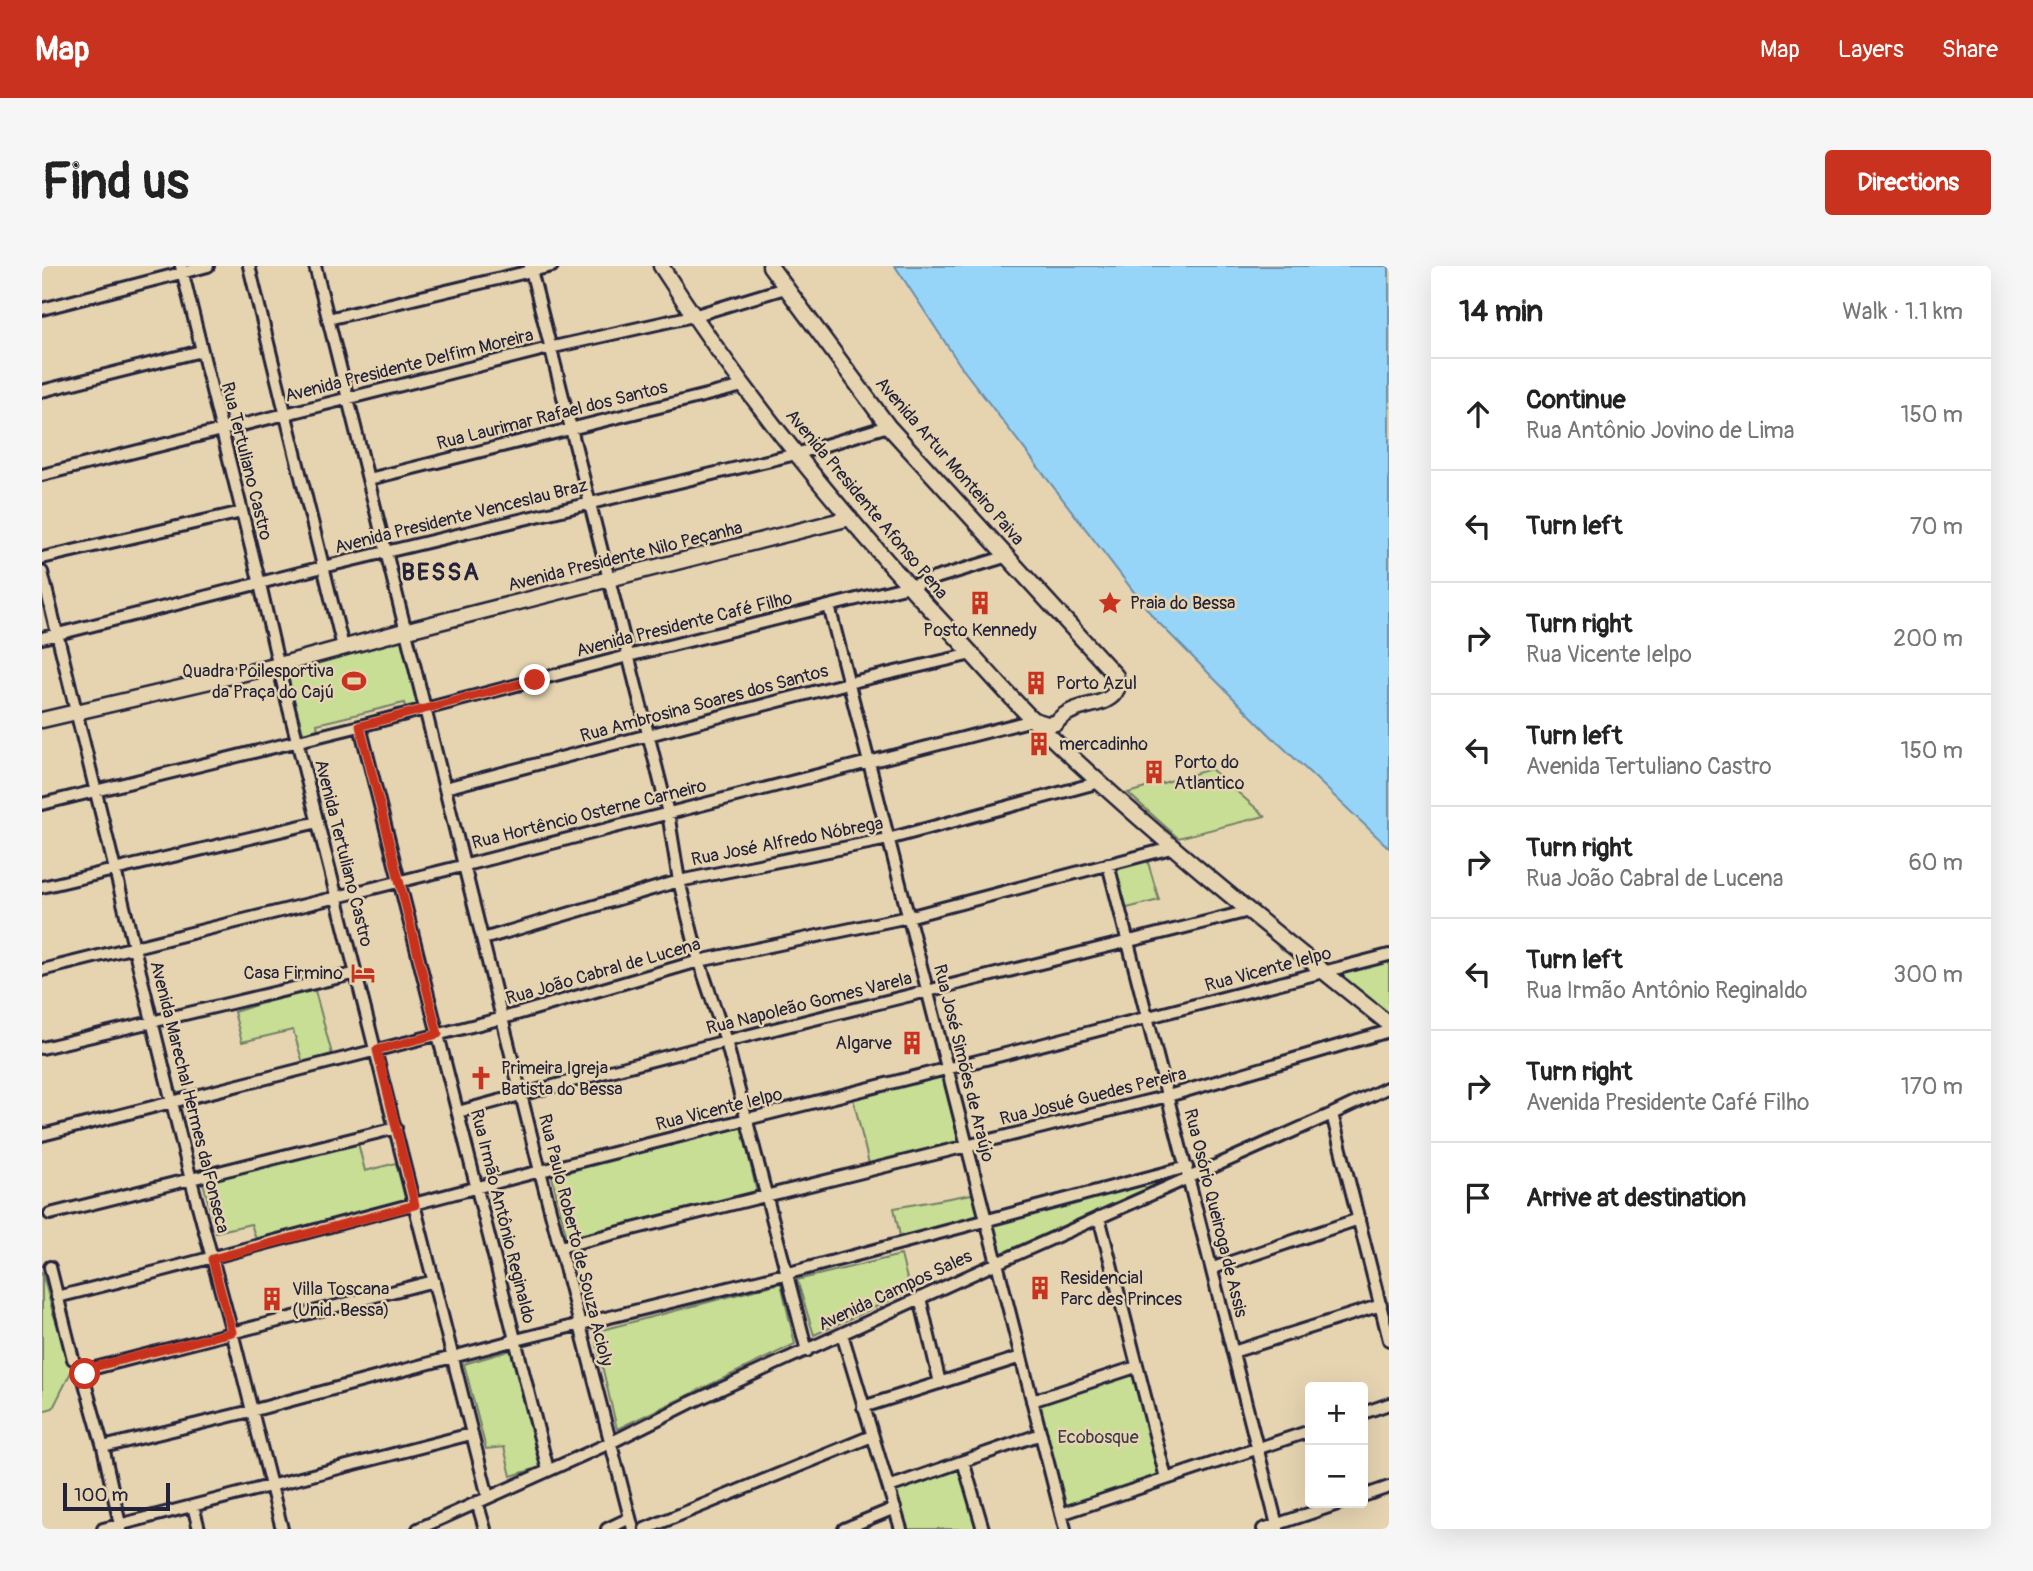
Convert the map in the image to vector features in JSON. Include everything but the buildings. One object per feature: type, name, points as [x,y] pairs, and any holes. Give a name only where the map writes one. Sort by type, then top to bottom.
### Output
[{"type":"main road","name":"Avenida Presidente Afonso Pena","points":[[661,266],[743,386],[796,454],[909,586],[1033,720],[1249,911],[1389,1024]]},
{"type":"main road","name":"Avenida Artur Monteiro Paiva","points":[[769,266],[888,425],[1113,672],[1118,682],[1117,689],[1109,700],[1066,712],[1056,723]]},
{"type":"main road","name":"Avenida Presidente Nilo Peçanha","points":[[42,720],[279,665],[850,518]]},
{"type":"main road","name":"Rua Hortêncio Osterne Carneiro","points":[[1033,720],[1056,723]]},
{"type":"main road","name":"Avenida Presidente Afonso Pena","points":[[1056,723],[1065,750]]},
{"type":"street","points":[[42,309],[182,269],[208,266]]},
{"type":"street","points":[[249,266],[343,647]]},
{"type":"street","name":"Rua Paulo Roberto de Souza Acioly","points":[[315,266],[404,631],[466,865],[540,1171],[631,1524]]},
{"type":"street","points":[[328,319],[530,268],[552,266]]},
{"type":"street","points":[[530,268],[668,813],[679,881],[699,961],[726,1041],[807,1351]]},
{"type":"street","name":"Rua Tertuliano Castro","points":[[182,269],[279,665]]},
{"type":"street","name":"Avenida Presidente Delfim Moreira","points":[[42,475],[549,348],[693,316],[785,288]]},
{"type":"street","points":[[42,391],[201,351]]},
{"type":"street","name":"Rua Laurimar Rafael dos Santos","points":[[369,479],[743,386]]},
{"type":"street","name":"Avenida Presidente Venceslau Braz","points":[[42,638],[323,567],[796,454],[888,425]]},
{"type":"street","points":[[42,558],[242,512]]},
{"type":"street","name":"Avenida Presidente Café Filho","points":[[42,804],[909,586],[1007,556]]},
{"type":"street","name":"Avenida Marechal Hermes da Fonseca","points":[[42,572],[191,1180],[282,1529]]},
{"type":"street","name":"Rua José Simões de Araújo","points":[[829,606],[1065,1529]]},
{"type":"street","name":"Rua Ambrosina Soares dos Santos","points":[[445,788],[848,682],[972,654]]},
{"type":"street","name":"Avenida Tertuliano Castro","points":[[279,665],[488,1497]]},
{"type":"street","name":"Rua Hortêncio Osterne Carneiro","points":[[42,970],[1033,720]]},
{"type":"street","name":"Rua Irmão Antônio Reginaldo","points":[[360,726],[548,1470]]},
{"type":"street","name":"Rua José Alfredo Nóbrega","points":[[483,940],[679,881],[888,839],[1100,782]]},
{"type":"street","points":[[42,887],[317,822]]},
{"type":"street","name":"Rua João Cabral de Lucena","points":[[42,1135],[503,1018],[699,961],[908,916],[1175,847]]},
{"type":"street","name":"Rua Osório Queiroga de Assis","points":[[1108,864],[1278,1527]]},
{"type":"street","name":"Rua Napoleão Gomes Varela","points":[[458,1112],[726,1041],[1249,911]]},
{"type":"street","name":"Rua Vicente Ielpo","points":[[57,1297],[1389,955]]},
{"type":"street","points":[[42,1048],[356,973]]},
{"type":"street","name":"Rua Josué Guedes Pereira","points":[[560,1247],[1168,1096],[1389,1031]]},
{"type":"street","name":"Avenida Campos Sales","points":[[418,1529],[1099,1217],[1188,1172],[1332,1114],[1389,1087]]},
{"type":"street","points":[[1332,1114],[1389,1340]]},
{"type":"street","points":[[50,1214],[396,1128]]},
{"type":"street","points":[[103,1447],[251,1411],[452,1356],[785,1274],[986,1220],[1188,1172]]},
{"type":"street","points":[[1099,1217],[1166,1478]]},
{"type":"street","points":[[1213,1268],[1359,1219]]},
{"type":"street","points":[[50,1267],[73,1359]]},
{"type":"street","points":[[120,1527],[103,1447],[84,1380],[87,1370],[434,1281]]},
{"type":"street","points":[[920,1298],[940,1383]]},
{"type":"street","points":[[1233,1352],[1381,1305]]},
{"type":"street","points":[[842,1334],[901,1529]]},
{"type":"street","points":[[863,1407],[1021,1357]]},
{"type":"street","points":[[1032,1401],[1136,1367]]},
{"type":"street","points":[[1368,1411],[1389,1404]]},
{"type":"street","points":[[1061,1514],[1305,1433]]},
{"type":"street","points":[[103,1529],[120,1527],[270,1485],[471,1434]]},
{"type":"street","points":[[889,1487],[1041,1434]]},
{"type":"street","points":[[645,1529],[872,1436]]},
{"type":"street","points":[[963,1461],[983,1529]]},
{"type":"street","points":[[1368,1494],[1389,1487]]},
{"type":"street","points":[[477,1502],[485,1529]]},
{"type":"street","points":[[193,1506],[199,1529]]},
{"type":"street","points":[[844,1529],[895,1508]]},
{"type":"street","points":[[1263,1529],[1278,1527],[1328,1508]]},
{"type":"street","points":[[607,1529],[631,1524]]},
{"type":"green space","points":[[404,636],[420,705],[406,709],[404,703],[317,724],[318,731],[304,735],[285,667]]},
{"type":"green space","points":[[1211,769],[1265,816],[1178,838],[1128,793]]},
{"type":"green space","points":[[1147,859],[1159,900],[1127,908],[1115,868]]},
{"type":"green space","points":[[1389,960],[1389,1016],[1338,975],[1338,970]]},
{"type":"green space","points":[[314,987],[332,1054],[303,1063],[293,1030],[242,1042],[234,1012]]},
{"type":"green space","points":[[943,1077],[959,1143],[869,1164],[853,1098]]},
{"type":"green space","points":[[742,1127],[757,1193],[567,1239],[552,1176]]},
{"type":"green space","points":[[358,1143],[365,1171],[396,1163],[406,1201],[256,1239],[251,1224],[216,1232],[203,1182]]},
{"type":"green space","points":[[1177,1175],[1180,1177],[1000,1255],[992,1223]]},
{"type":"green space","points":[[972,1194],[980,1217],[900,1236],[894,1208]]},
{"type":"green space","points":[[901,1255],[910,1291],[814,1335],[797,1280]]},
{"type":"green space","points":[[42,1272],[53,1313],[73,1368],[53,1408],[42,1411]]},
{"type":"green space","points":[[781,1283],[795,1344],[617,1429],[594,1332]]},
{"type":"green space","points":[[512,1350],[541,1467],[511,1476],[504,1447],[486,1449],[464,1364]]},
{"type":"green space","name":"Ecobosque","points":[[1136,1367],[1166,1478],[1061,1514],[1032,1401]]},
{"type":"green space","points":[[960,1467],[979,1529],[906,1529],[894,1489]]},
{"type":"water","points":[[895,266],[1389,266],[1389,848],[1271,736],[1154,618],[962,368]]},
{"type":"place","name":"Posto Kennedy","points":[[980,603]]},
{"type":"place","name":"Praia do Bessa","points":[[1110,603]]},
{"type":"place","name":"Quadra Poilesportiva da Praça do Cajú","points":[[354,681]]},
{"type":"place","name":"Porto Azul","points":[[1036,683]]},
{"type":"place","name":"mercadinho","points":[[1039,744]]},
{"type":"place","name":"Porto do Atlantico","points":[[1154,772]]},
{"type":"place","name":"Casa Firmino","points":[[363,973]]},
{"type":"place","name":"Algarve","points":[[912,1043]]},
{"type":"place","name":"Primeira Igreja Batista do Bessa","points":[[481,1078]]},
{"type":"place","name":"Residencial Parc des Princes","points":[[1040,1288]]},
{"type":"place","name":"Villa Toscana (Unid. Bessa)","points":[[272,1299]]},
{"type":"district","name":"BESSA","points":[[441,572]]},
{"type":"route","points":[[85,1374],[94,1367],[232,1332],[212,1259],[415,1205],[377,1050],[438,1034],[360,726],[535,680]]}]
